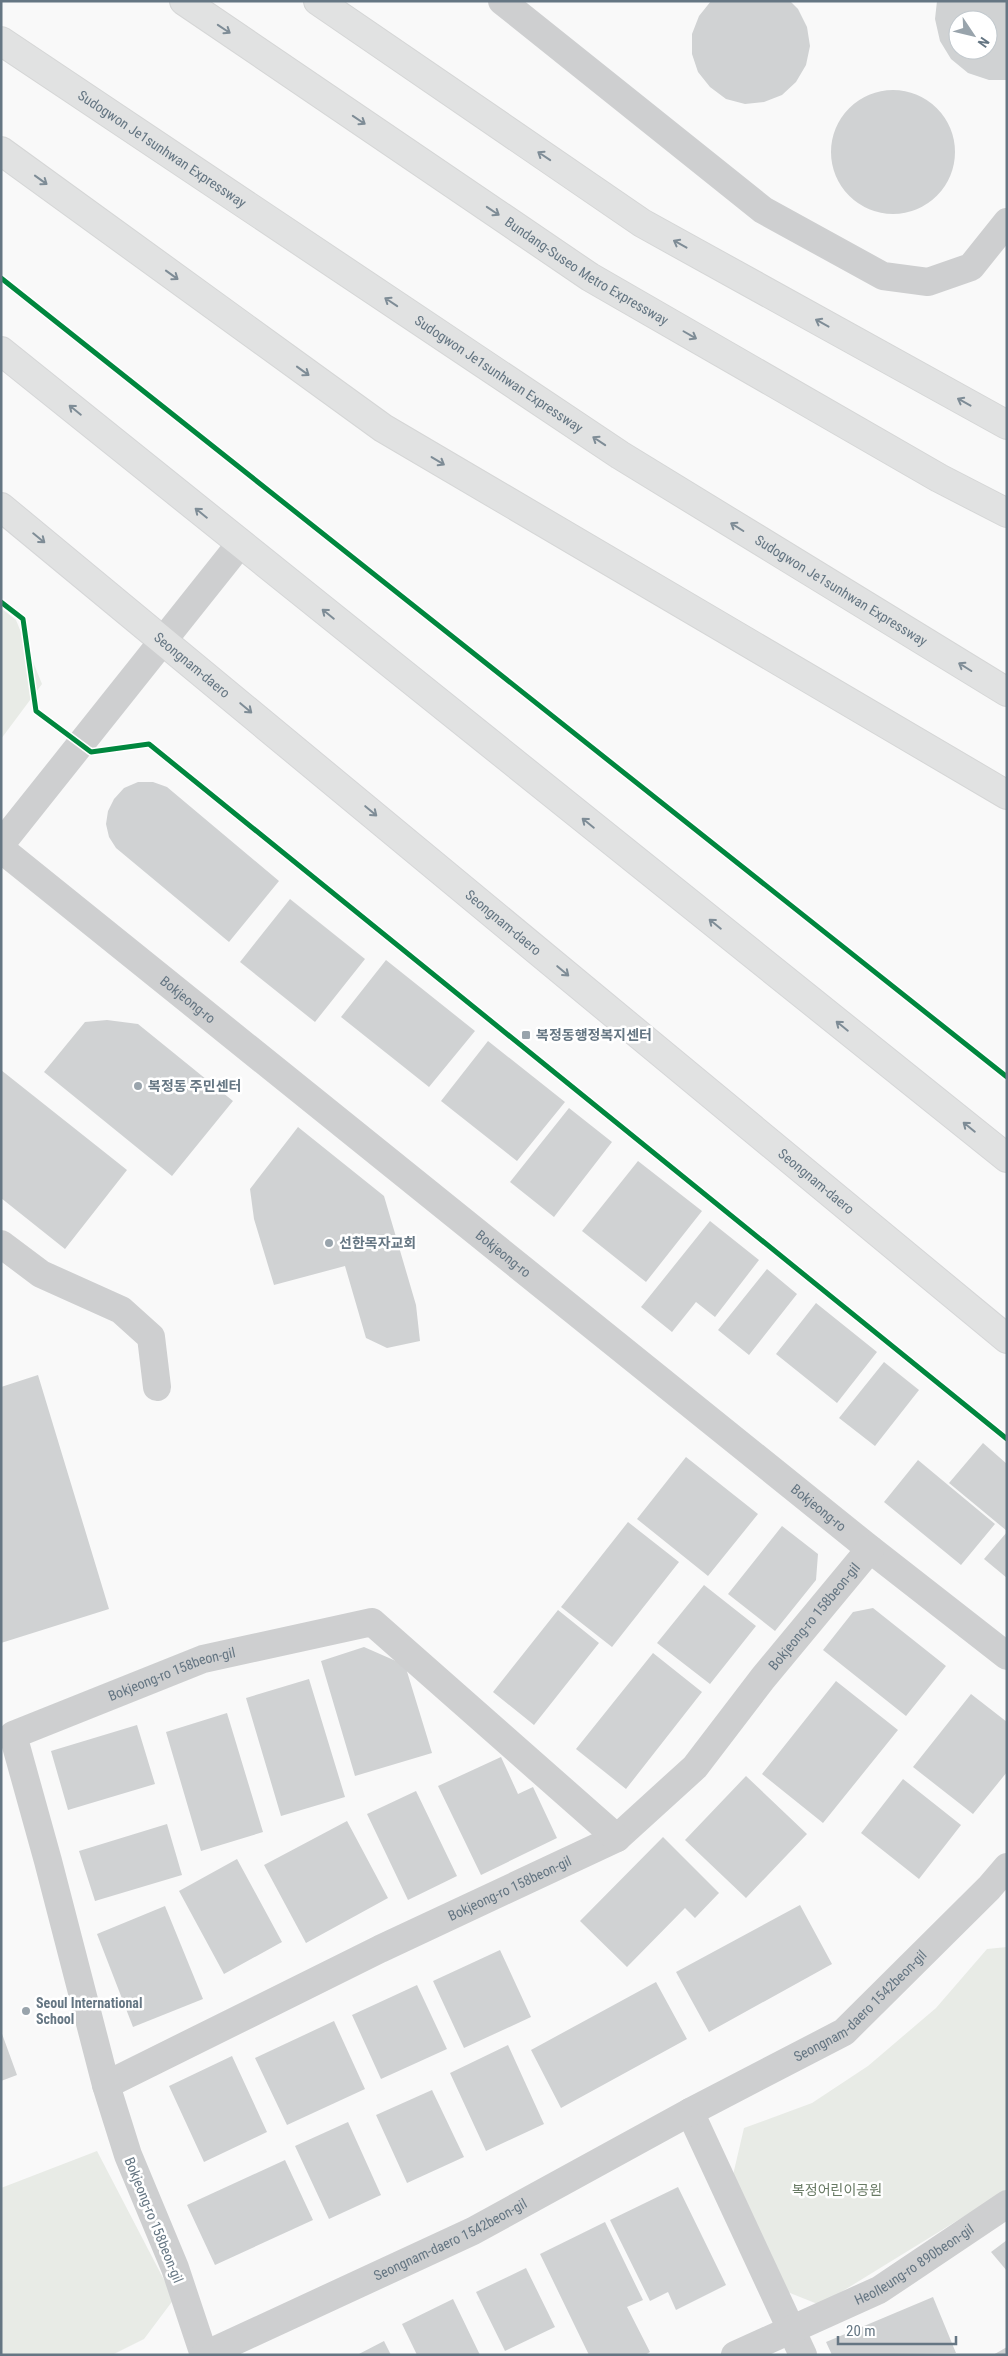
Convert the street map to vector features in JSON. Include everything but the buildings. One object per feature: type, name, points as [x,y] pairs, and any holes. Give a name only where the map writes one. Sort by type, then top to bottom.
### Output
[{"type":"main road","name":"Bundang-Suseo Metro Expressway","points":[[184,1],[590,277],[939,478],[1007,513]]},
{"type":"main road","points":[[318,1],[642,223],[1007,425]]},
{"type":"main road","name":"Sudogwon Je1sunhwan Expressway","points":[[1,41],[620,455],[1007,692]]},
{"type":"main road","points":[[1,151],[382,428],[1007,795]]},
{"type":"main road","points":[[1,351],[1007,1158]]},
{"type":"main road","name":"Seongnam-daero","points":[[1,507],[163,639],[1007,1339]]},
{"type":"street","points":[[502,1],[763,210],[883,276],[928,282],[971,267],[1007,222]]},
{"type":"street","points":[[1,844],[240,544]]},
{"type":"street","name":"Bokjeong-ro","points":[[1,848],[870,1549],[1007,1656]]},
{"type":"street","points":[[1,1244],[41,1274],[121,1310],[150,1338],[158,1387]]},
{"type":"street","name":"Bokjeong-ro 158beon-gil","points":[[106,2085],[380,1949],[617,1838],[695,1767],[763,1678],[870,1549]]},
{"type":"street","name":"Bokjeong-ro 158beon-gil","points":[[205,2355],[175,2268],[128,2155],[106,2085],[13,1735],[203,1659],[372,1622],[617,1838]]},
{"type":"street","name":"Seongnam-daero 1542beon-gil","points":[[205,2355],[473,2231],[690,2112],[844,2032],[998,1895],[1007,1867]]},
{"type":"street","points":[[690,2112],[803,2355]]},
{"type":"street","name":"Heolleung-ro 890beon-gil","points":[[735,2355],[879,2290],[1007,2204]]},
{"type":"green space","points":[[1,608],[16,620],[42,684],[1,739]]},
{"type":"green space","name":"복정어린이공원","points":[[1007,1947],[1007,2190],[820,2305],[780,2289],[733,2175],[744,2128],[812,2103],[868,2066],[936,2008],[987,1949]]},
{"type":"green space","points":[[97,2151],[174,2299],[144,2339],[112,2355],[1,2355],[1,2188]]},
{"type":"cycle path","points":[[1,278],[1007,1077]]},
{"type":"cycle path","points":[[1,602],[23,619],[36,711],[91,752],[149,744],[1007,1439]]},
{"type":"place","name":"복정동행정복지센터","points":[[526,1035]]},
{"type":"place","name":"복정동 주민센터","points":[[138,1086]]},
{"type":"place","name":"선한목자교회","points":[[329,1243]]},
{"type":"place","name":"Seoul International School","points":[[26,2011]]}]
